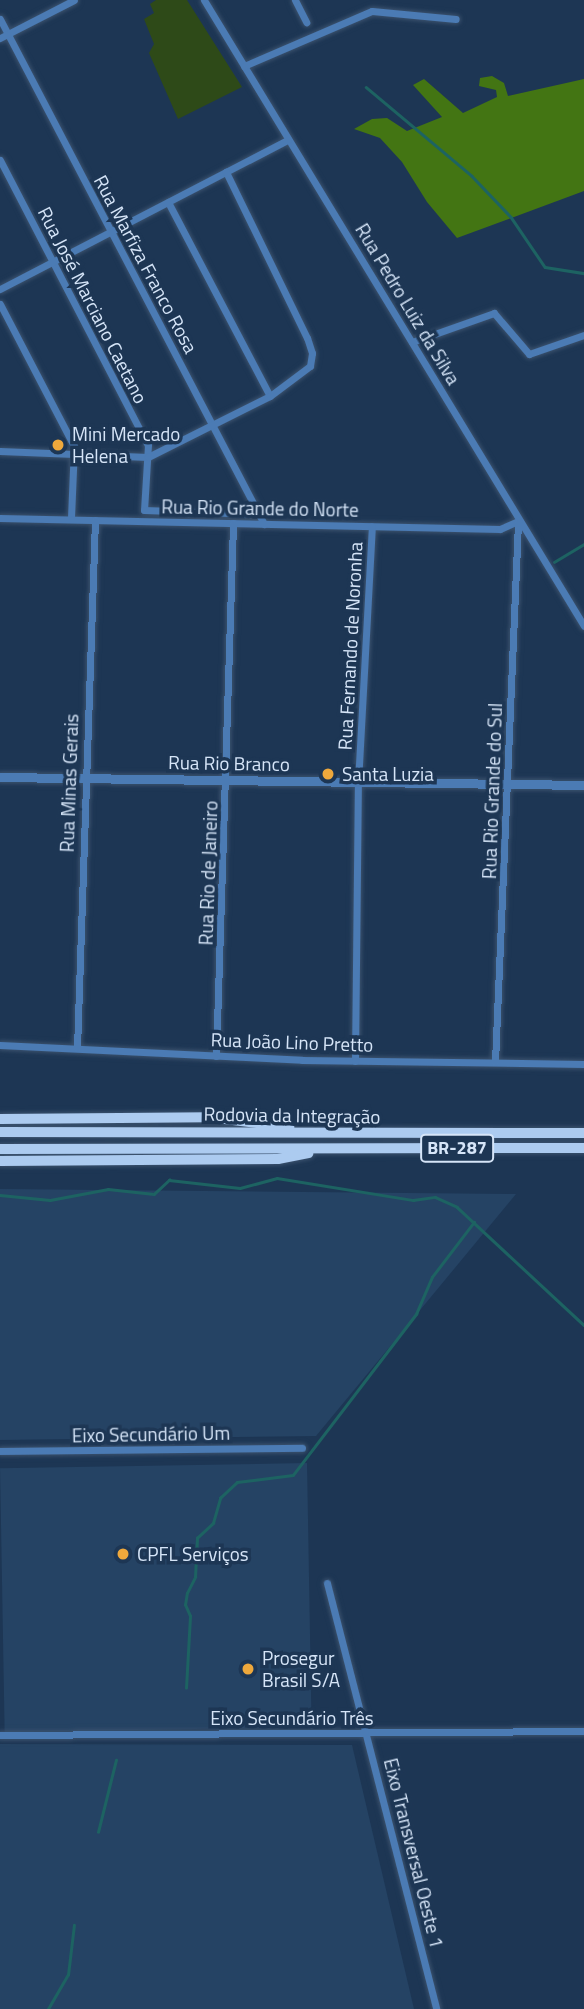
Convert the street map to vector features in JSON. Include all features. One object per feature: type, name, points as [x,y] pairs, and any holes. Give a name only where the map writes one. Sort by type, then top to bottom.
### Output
[{"type":"highway","name":"BR-287","points":[[0,1119],[209,1118],[330,1133]]},
{"type":"highway","name":"Rodovia da Integração","points":[[0,1132],[584,1133]]},
{"type":"highway","name":"Rodovia da Integração","points":[[0,1149],[584,1147]]},
{"type":"highway","name":"BR-287","points":[[0,1161],[278,1159],[331,1149]]},
{"type":"street","points":[[0,38],[74,0]]},
{"type":"street","points":[[295,0],[306,22]]},
{"type":"street","name":"Rua Pedro Luiz da Silva","points":[[207,1],[288,140],[584,626]]},
{"type":"street","points":[[244,66],[372,11],[456,19]]},
{"type":"street","name":"Rua Marfiza Franco Rosa","points":[[0,19],[264,524]]},
{"type":"street","points":[[0,289],[288,140]]},
{"type":"street","name":"Rua José Marciano Caetano","points":[[0,160],[148,445],[144,510],[258,514]]},
{"type":"street","points":[[1,449],[148,457],[270,396],[310,366],[312,353],[226,172]]},
{"type":"street","points":[[168,202],[270,396]]},
{"type":"street","points":[[0,304],[74,446],[71,519]]},
{"type":"street","points":[[412,342],[494,313],[529,354],[584,335]]},
{"type":"street","name":"Rua Rio Grande do Norte","points":[[0,518],[500,529],[518,521]]},
{"type":"street","name":"Rua Minas Gerais","points":[[77,1048],[84,778],[95,520]]},
{"type":"street","name":"Rua Rio Grande do Sul","points":[[495,1062],[509,785],[518,521]]},
{"type":"street","name":"Rua Rio de Janeiro","points":[[216,1056],[228,781],[233,523]]},
{"type":"street","name":"Rua Fernando de Noronha","points":[[355,1061],[358,783],[372,526]]},
{"type":"street","name":"Rua Rio Branco","points":[[0,777],[584,785]]},
{"type":"street","name":"Rua João Lino Pretto","points":[[0,1045],[355,1061],[584,1063]]},
{"type":"street","name":"Eixo Secundário Um","points":[[0,1451],[302,1448]]},
{"type":"street","name":"Eixo Transversal Oeste 1","points":[[327,1583],[368,1734],[436,2009]]},
{"type":"street","name":"Eixo Secundário Três","points":[[0,1735],[584,1731]]},
{"type":"shaded area","points":[[0,1189],[516,1194],[316,1436],[0,1440]]},
{"type":"shaded area","points":[[307,1463],[312,1727],[5,1732],[0,1468]]},
{"type":"shaded area","points":[[0,1744],[352,1745],[414,2009],[0,2009]]},
{"type":"green space","points":[[156,0],[187,0],[242,87],[178,119],[149,53],[154,44],[144,19],[154,13],[150,4]]},
{"type":"green space","points":[[492,76],[504,83],[508,96],[584,79],[584,191],[457,238],[427,202],[402,162],[380,138],[354,129],[372,119],[387,118],[407,131],[442,117],[413,85],[424,79],[463,113],[497,97],[496,90],[479,86],[480,78]]},
{"type":"waterway","points":[[366,87],[472,176],[511,217],[545,267],[584,273]]},
{"type":"waterway","points":[[554,562],[584,544]]},
{"type":"waterway","points":[[0,1195],[50,1200],[108,1189],[154,1194],[169,1180],[240,1188],[277,1178],[413,1200],[435,1197],[457,1207],[584,1325]]},
{"type":"waterway","points":[[186,1688],[190,1616],[185,1605],[187,1593],[195,1577],[197,1538],[213,1523],[220,1498],[237,1482],[293,1475],[416,1314],[432,1277],[474,1222]]},
{"type":"waterway","points":[[98,1832],[116,1760]]},
{"type":"waterway","points":[[48,2009],[68,1975],[74,1925]]},
{"type":"place","name":"Mini Mercado Helena","points":[[58,445]]},
{"type":"place","name":"Santa Luzia","points":[[328,774]]},
{"type":"place","name":"CPFL Serviços","points":[[123,1554]]},
{"type":"place","name":"Prosegur Brasil S/A","points":[[248,1669]]}]
